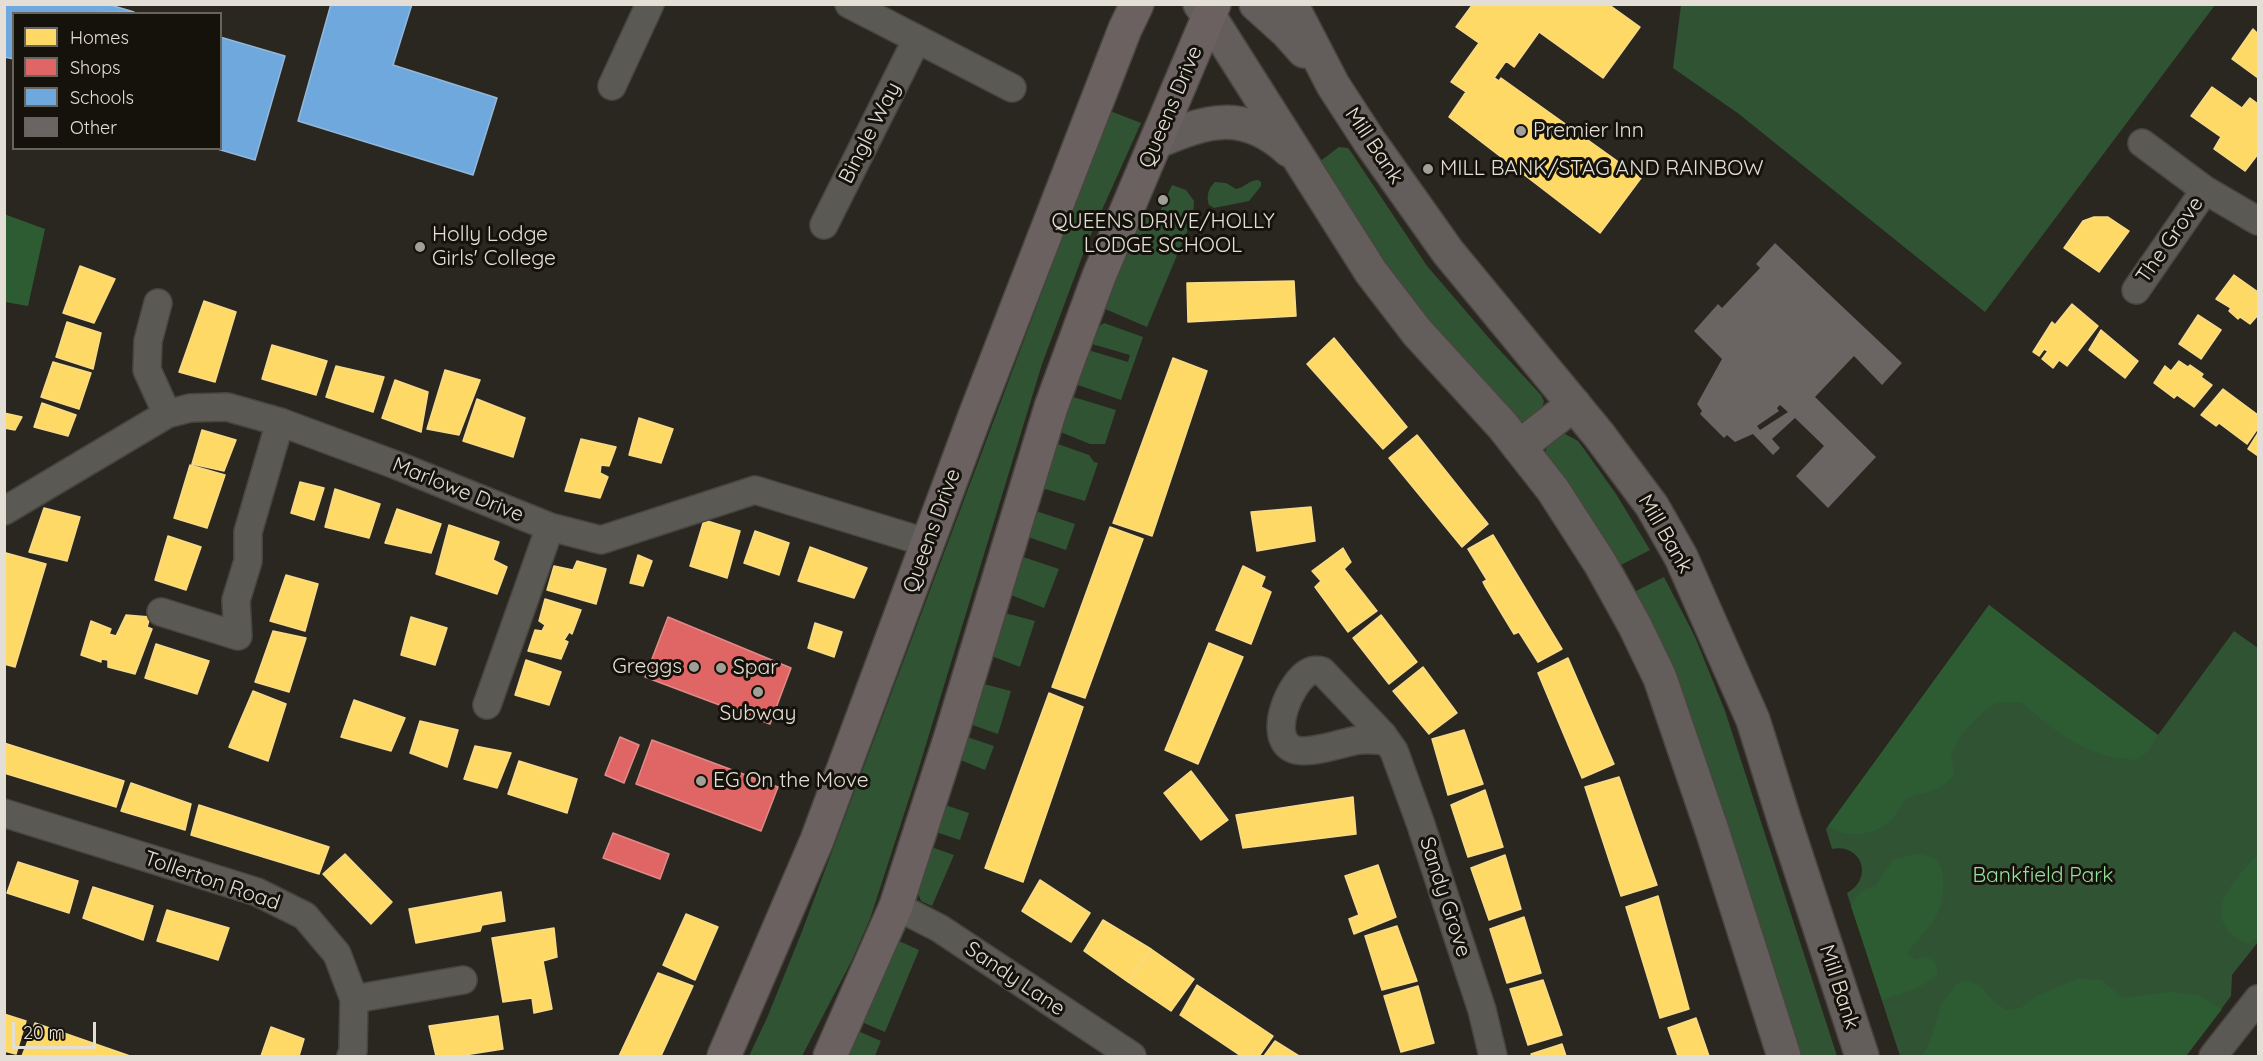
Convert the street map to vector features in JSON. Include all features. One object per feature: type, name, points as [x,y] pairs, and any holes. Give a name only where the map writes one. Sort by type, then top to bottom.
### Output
[{"type":"highway","name":"Queens Drive","points":[[724,1056],[817,840],[1001,347],[1125,29],[1137,4]]},
{"type":"highway","name":"Queens Drive","points":[[830,1056],[896,906],[951,736],[1051,406],[1099,276],[1156,142],[1208,8]]},
{"type":"street","points":[[612,86],[650,4]]},
{"type":"street","points":[[849,4],[1012,88]]},
{"type":"street","name":"Mill Bank","points":[[1256,4],[1287,32],[1333,85]]},
{"type":"street","name":"Mill Bank","points":[[1291,4],[1333,85],[1370,142],[1448,252],[1574,405],[1652,506],[1681,557],[1753,720],[1862,1056]]},
{"type":"street","points":[[1208,8],[1371,272],[1417,332],[1520,447],[1553,490],[1600,563],[1635,626],[1660,678],[1713,833],[1784,1056]]},
{"type":"street","name":"Bingle Way","points":[[824,225],[916,40]]},
{"type":"street","points":[[1156,142],[1189,128],[1211,123],[1245,124],[1273,136],[1304,163]]},
{"type":"street","points":[[2142,143],[2205,190],[2259,221]]},
{"type":"street","name":"The Grove","points":[[2136,290],[2205,190]]},
{"type":"street","points":[[158,303],[148,341],[147,370],[166,414]]},
{"type":"street","points":[[1520,447],[1574,405]]},
{"type":"street","name":"Marlowe Drive","points":[[4,511],[166,414],[190,408],[226,407],[280,422],[396,465],[550,527],[601,540],[755,490],[928,543]]},
{"type":"street","points":[[161,612],[238,636],[236,600],[248,561],[248,532],[280,422]]},
{"type":"street","points":[[487,705],[550,527]]},
{"type":"street","name":"Sandy Grove","points":[[1387,741],[1394,751],[1420,822],[1482,1010],[1493,1056]]},
{"type":"street","name":"Tollerton Road","points":[[4,813],[257,892],[305,916],[338,954],[354,999],[351,1056]]},
{"type":"street","name":"Sandy Lane","points":[[896,906],[939,928],[1132,1056]]},
{"type":"street","points":[[354,999],[463,980]]},
{"type":"street","points":[[2213,1056],[2259,999]]},
{"type":"green space","points":[[1681,4],[2215,5],[1985,312],[1739,114],[1673,68]]},
{"type":"green space","points":[[1110,111],[1141,123],[1088,241],[1042,364],[917,774],[870,919],[851,962],[802,1056],[749,1056],[801,934]]},
{"type":"green space","points":[[1339,147],[1348,148],[1351,152],[1427,266],[1541,395],[1544,401],[1541,412],[1528,422],[1515,420],[1399,287],[1319,162]]},
{"type":"green space","points":[[1258,180],[1261,186],[1249,201],[1214,208],[1209,205],[1208,193],[1215,182],[1226,183],[1236,189]]},
{"type":"green space","points":[[1172,185],[1186,190],[1194,201],[1193,217],[1147,327],[1103,308],[1144,209],[1158,216]]},
{"type":"green space","points":[[4,214],[45,229],[28,306],[5,302]]},
{"type":"green space","points":[[1104,323],[1143,337],[1121,400],[1078,385],[1075,380],[1088,350],[1128,362],[1130,355],[1092,344],[1098,327]]},
{"type":"green space","points":[[1070,396],[1116,410],[1105,444],[1090,444],[1058,431]]},
{"type":"green space","points":[[1565,434],[1578,441],[1584,449],[1616,494],[1650,550],[1617,567],[1545,456],[1547,444],[1558,435]]},
{"type":"green space","points":[[1055,443],[1089,455],[1094,462],[1098,463],[1085,501],[1045,489],[1042,484]]},
{"type":"green space","points":[[1039,512],[1075,524],[1066,550],[1025,536],[1032,514]]},
{"type":"green space","points":[[1023,557],[1059,569],[1044,608],[1011,595]]},
{"type":"green space","points":[[1664,577],[1695,637],[1725,711],[1837,1056],[1798,1056],[1632,593]]},
{"type":"green space","name":"Bankfield Park","points":[[1989,605],[2158,735],[2234,631],[2258,648],[2258,942],[2232,975],[2231,996],[2186,1056],[1900,1056],[1847,893],[1860,879],[1861,864],[1851,851],[1832,849],[1826,829]]},
{"type":"green space","points":[[1989,605],[2158,735],[2147,752],[2136,760],[2101,754],[2073,742],[2021,702],[1996,703],[1984,711],[1962,733],[1951,753],[1954,774],[1944,785],[1905,799],[1895,816],[1877,830],[1852,834],[1843,833],[1828,826]]},
{"type":"green space","points":[[1005,613],[1035,621],[1020,667],[989,655]]},
{"type":"green space","points":[[980,683],[1011,691],[998,734],[967,723]]},
{"type":"green space","points":[[964,736],[994,746],[985,770],[958,759]]},
{"type":"green space","points":[[942,804],[969,813],[960,840],[933,831]]},
{"type":"green space","points":[[931,847],[954,855],[932,906],[921,901],[917,891]]},
{"type":"green space","points":[[1915,854],[1937,861],[1943,874],[1943,891],[1937,915],[1907,954],[1916,960],[1923,957],[1934,960],[1937,975],[1916,989],[1882,1000],[1851,906],[1861,892],[1876,886],[1893,860]]},
{"type":"green space","points":[[2258,854],[2258,938],[2247,944],[2231,933],[2224,923],[2221,912],[2228,891]]},
{"type":"green space","points":[[899,941],[919,950],[885,1032],[864,1023],[863,1017]]},
{"type":"green space","points":[[2079,979],[2101,980],[2122,998],[2170,992],[2197,995],[2222,1009],[2186,1056],[1923,1056],[1942,1003],[1958,983],[1969,981],[1980,986],[1994,1002],[2006,1010],[2021,1008],[2037,996]]},
{"type":"green space","points":[[860,1032],[881,1041],[875,1056],[844,1056],[855,1033]]},
{"type":"building: Homes","name":"Premier Inn","points":[[1473,4],[1608,4],[1640,27],[1603,78],[1539,32],[1514,67],[1506,61],[1494,78],[1499,81],[1501,78],[1641,178],[1600,233],[1449,117],[1466,92],[1451,82],[1479,43],[1456,27]]},
{"type":"building: Homes","points":[[2253,29],[2258,34],[2258,78],[2232,59]]},
{"type":"building: Homes","points":[[2212,87],[2242,108],[2250,98],[2258,104],[2258,154],[2245,171],[2214,149],[2221,137],[2191,116]]},
{"type":"building: Homes","points":[[2094,217],[2108,217],[2129,231],[2099,272],[2064,248],[2083,221]]},
{"type":"building: Homes","points":[[80,266],[115,279],[94,323],[63,313]]},
{"type":"building: Homes","points":[[2234,275],[2258,292],[2258,315],[2250,324],[2240,317],[2238,319],[2229,311],[2231,308],[2216,299]]},
{"type":"building: Homes","points":[[1294,281],[1296,316],[1188,322],[1187,283]]},
{"type":"building: Homes","points":[[204,301],[236,312],[215,382],[179,372]]},
{"type":"building: Homes","points":[[2072,304],[2098,326],[2067,366],[2059,360],[2053,368],[2042,359],[2048,351],[2044,349],[2039,356],[2033,352],[2052,322],[2055,325]]},
{"type":"building: Homes","points":[[2198,315],[2221,330],[2201,359],[2179,344]]},
{"type":"building: Homes","points":[[67,322],[101,333],[93,369],[56,357]]},
{"type":"building: Homes","points":[[2101,330],[2138,361],[2125,378],[2089,350]]},
{"type":"building: Homes","points":[[1334,338],[1407,427],[1383,449],[1307,364]]},
{"type":"building: Homes","points":[[272,345],[327,361],[316,395],[262,379]]},
{"type":"building: Homes","points":[[1173,358],[1207,371],[1152,536],[1113,523]]},
{"type":"building: Homes","points":[[2179,361],[2203,374],[2201,377],[2212,385],[2194,407],[2177,395],[2174,398],[2154,383],[2165,366],[2171,371]]},
{"type":"building: Homes","points":[[53,362],[91,373],[79,409],[41,397]]},
{"type":"building: Homes","points":[[336,366],[384,377],[373,412],[326,397]]},
{"type":"building: Homes","points":[[445,370],[480,380],[459,435],[427,429]]},
{"type":"building: Homes","points":[[395,380],[428,392],[421,432],[382,418]]},
{"type":"building: Homes","points":[[2223,389],[2258,415],[2258,428],[2247,444],[2219,423],[2216,426],[2201,415]]},
{"type":"building: Homes","points":[[477,399],[525,418],[513,457],[463,441]]},
{"type":"building: Homes","points":[[42,403],[76,415],[68,436],[34,427]]},
{"type":"building: Homes","points":[[4,413],[22,417],[15,430],[4,428]]},
{"type":"building: Homes","points":[[639,418],[673,429],[661,463],[629,455]]},
{"type":"building: Homes","points":[[202,430],[236,440],[224,471],[192,464]]},
{"type":"building: Homes","points":[[2258,433],[2258,456],[2248,449]]},
{"type":"building: Homes","points":[[1417,435],[1488,524],[1462,547],[1389,458]]},
{"type":"building: Homes","points":[[581,439],[616,447],[609,466],[601,465],[600,473],[608,477],[600,498],[565,491]]},
{"type":"building: Homes","points":[[190,465],[225,475],[207,528],[174,518]]},
{"type":"building: Homes","points":[[300,482],[324,488],[314,520],[291,513]]},
{"type":"building: Homes","points":[[335,489],[380,504],[369,538],[325,527]]},
{"type":"building: Homes","points":[[1311,507],[1315,541],[1257,551],[1251,512]]},
{"type":"building: Homes","points":[[44,508],[80,517],[67,561],[29,552]]},
{"type":"building: Homes","points":[[397,509],[441,524],[431,553],[385,543]]},
{"type":"building: Homes","points":[[704,520],[740,531],[727,578],[690,566]]},
{"type":"building: Homes","points":[[449,525],[499,542],[493,560],[507,567],[497,594],[436,574]]},
{"type":"building: Homes","points":[[1110,527],[1143,539],[1085,698],[1052,687]]},
{"type":"building: Homes","points":[[755,531],[789,543],[779,575],[744,563]]},
{"type":"building: Homes","points":[[1493,535],[1562,649],[1538,662],[1519,632],[1514,634],[1485,586],[1483,582],[1487,580],[1468,549]]},
{"type":"building: Homes","points":[[168,536],[201,547],[186,590],[155,580]]},
{"type":"building: Homes","points":[[810,547],[867,568],[854,598],[798,581]]},
{"type":"building: Homes","points":[[1343,548],[1351,562],[1344,569],[1377,611],[1348,632],[1315,587],[1321,581],[1312,571]]},
{"type":"building: Homes","points":[[6,553],[46,564],[15,667],[4,664],[4,561]]},
{"type":"building: Homes","points":[[638,555],[652,561],[643,586],[630,583]]},
{"type":"building: Homes","points":[[577,561],[606,569],[596,604],[547,590],[554,566],[573,570]]},
{"type":"building: Homes","points":[[1243,566],[1265,577],[1261,587],[1271,592],[1251,644],[1216,630]]},
{"type":"building: Homes","points":[[286,575],[318,584],[305,631],[270,621]]},
{"type":"building: Homes","points":[[545,599],[581,610],[572,634],[569,632],[564,640],[568,642],[561,659],[528,651],[535,630],[542,631],[545,625],[539,621]]},
{"type":"building: Homes","points":[[126,615],[150,617],[147,627],[152,629],[135,674],[108,667],[108,660],[101,659],[101,662],[81,655],[91,621],[111,629],[109,634],[116,636]]},
{"type":"building: Homes","points":[[1381,615],[1417,662],[1389,684],[1353,638]]},
{"type":"building: Homes","points":[[411,617],[447,628],[435,665],[401,655]]},
{"type":"building: Homes","points":[[815,623],[842,632],[834,657],[808,648]]},
{"type":"building: Homes","points":[[273,631],[306,638],[289,692],[255,682]]},
{"type":"building: Homes","points":[[1209,643],[1243,657],[1198,764],[1165,750]]},
{"type":"building: Homes","points":[[156,644],[209,661],[197,694],[145,678]]},
{"type":"building: Homes","points":[[1568,658],[1614,764],[1582,778],[1538,673]]},
{"type":"building: Homes","points":[[526,660],[561,672],[549,705],[515,695]]},
{"type":"building: Homes","points":[[1423,667],[1457,713],[1429,734],[1393,691]]},
{"type":"building: Homes","points":[[253,691],[286,704],[268,761],[229,747]]},
{"type":"building: Homes","points":[[1049,693],[1083,707],[1023,882],[985,868]]},
{"type":"building: Homes","points":[[354,700],[405,718],[391,751],[341,737]]},
{"type":"building: Homes","points":[[420,721],[458,730],[447,767],[410,753]]},
{"type":"building: Homes","points":[[1464,730],[1483,784],[1448,795],[1432,739]]},
{"type":"building: Homes","points":[[4,743],[124,781],[116,807],[4,773]]},
{"type":"building: Homes","points":[[475,746],[511,753],[497,788],[464,779]]},
{"type":"building: Homes","points":[[519,761],[577,779],[567,813],[508,794]]},
{"type":"building: Homes","points":[[1191,771],[1228,820],[1201,840],[1164,793]]},
{"type":"building: Homes","points":[[1619,777],[1657,885],[1621,896],[1585,787]]},
{"type":"building: Homes","points":[[131,783],[191,804],[185,830],[121,811]]},
{"type":"building: Homes","points":[[1485,790],[1503,847],[1468,857],[1451,805]]},
{"type":"building: Homes","points":[[1353,797],[1356,834],[1243,848],[1236,815]]},
{"type":"building: Homes","points":[[199,805],[329,847],[319,874],[191,835]]},
{"type":"building: Homes","points":[[345,854],[392,902],[371,924],[323,874]]},
{"type":"building: Homes","points":[[1505,855],[1521,909],[1489,920],[1471,868]]},
{"type":"building: Homes","points":[[18,862],[78,881],[69,913],[7,893]]},
{"type":"building: Homes","points":[[1378,865],[1396,917],[1354,934],[1349,919],[1359,915],[1345,876]]},
{"type":"building: Homes","points":[[1040,880],[1090,913],[1071,942],[1022,911]]},
{"type":"building: Homes","points":[[93,887],[153,906],[143,940],[83,918]]},
{"type":"building: Homes","points":[[501,892],[505,921],[482,925],[480,931],[416,943],[409,909]]},
{"type":"building: Homes","points":[[1658,896],[1689,1009],[1660,1018],[1626,907]]},
{"type":"building: Homes","points":[[167,910],[229,928],[218,960],[157,941]]},
{"type":"building: Homes","points":[[686,914],[718,927],[695,980],[663,965]]},
{"type":"building: Homes","points":[[1524,917],[1541,973],[1507,983],[1490,929]]},
{"type":"building: Homes","points":[[1103,920],[1151,949],[1128,982],[1084,951]]},
{"type":"building: Homes","points":[[1397,926],[1417,981],[1382,990],[1365,936]]},
{"type":"building: Homes","points":[[554,928],[557,957],[543,961],[552,1009],[534,1013],[532,998],[503,1002],[492,938]]},
{"type":"building: Homes","points":[[1151,949],[1194,979],[1171,1011],[1128,982]]},
{"type":"building: Homes","points":[[658,973],[693,986],[661,1056],[619,1056]]},
{"type":"building: Homes","points":[[1543,980],[1562,1035],[1528,1045],[1510,989]]},
{"type":"building: Homes","points":[[1197,985],[1273,1036],[1259,1056],[1241,1056],[1180,1015]]},
{"type":"building: Homes","points":[[1418,986],[1434,1043],[1401,1052],[1384,996]]},
{"type":"building: Homes","points":[[4,1014],[26,1021],[16,1054],[4,1051]]},
{"type":"building: Homes","points":[[498,1016],[503,1049],[458,1056],[436,1056],[429,1026]]},
{"type":"building: Homes","points":[[1696,1018],[1709,1056],[1678,1056],[1668,1028]]},
{"type":"building: Homes","points":[[35,1023],[130,1056],[22,1056]]},
{"type":"building: Homes","points":[[271,1027],[304,1039],[299,1056],[261,1056]]},
{"type":"building: Homes","points":[[1275,1041],[1299,1056],[1264,1056]]},
{"type":"building: Homes","points":[[1562,1044],[1566,1056],[1532,1056],[1531,1054]]},
{"type":"building: Shops","points":[[668,617],[791,668],[770,724],[645,677]]},
{"type":"building: Shops","points":[[620,737],[639,745],[624,783],[605,775]]},
{"type":"building: Shops","points":[[652,740],[778,787],[761,831],[636,784]]},
{"type":"building: Shops","points":[[613,833],[669,854],[660,879],[603,858]]},
{"type":"building: Schools","points":[[4,4],[107,4],[134,12],[12,12],[12,59],[4,57]]},
{"type":"building: Schools","points":[[331,4],[412,4],[393,65],[497,98],[473,175],[298,121]]},
{"type":"building: Schools","points":[[222,38],[285,56],[255,160],[221,150]]},
{"type":"building: Other","points":[[1775,243],[1902,363],[1882,385],[1854,356],[1815,397],[1876,457],[1828,508],[1796,476],[1824,446],[1795,418],[1772,439],[1780,448],[1773,455],[1753,434],[1735,442],[1727,435],[1724,438],[1700,414],[1702,411],[1697,404],[1722,359],[1694,331],[1718,304],[1722,308],[1760,268],[1756,264]],"holes":[[[1780,405],[1788,412],[1760,430],[1757,426],[1779,411],[1777,408]]]},
{"type":"place","name":"Premier Inn","points":[[1521,131]]},
{"type":"place","name":"MILL BANK/STAG AND RAINBOW","points":[[1428,169]]},
{"type":"place","name":"QUEENS DRIVE/HOLLY LODGE SCHOOL","points":[[1163,200]]},
{"type":"place","name":"Holly Lodge Girls' College","points":[[420,247]]},
{"type":"place","name":"Greggs","points":[[694,667]]},
{"type":"place","name":"Spar","points":[[721,668]]},
{"type":"place","name":"Subway","points":[[758,692]]},
{"type":"place","name":"EG On the Move","points":[[701,781]]}]
